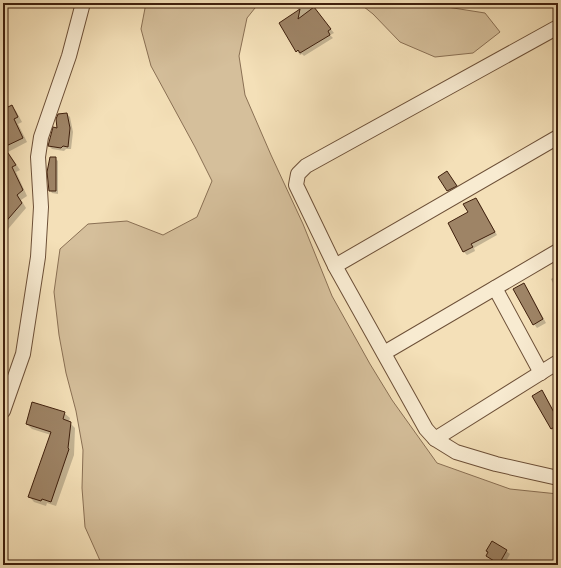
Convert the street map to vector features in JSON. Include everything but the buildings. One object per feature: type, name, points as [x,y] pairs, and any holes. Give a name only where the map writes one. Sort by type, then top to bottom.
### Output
[{"type":"street","points":[[3,411],[23,354],[38,257],[41,207],[38,157],[41,137],[69,56],[83,3]]},
{"type":"street","points":[[558,27],[306,166],[298,174],[296,185],[335,266],[426,429],[435,439],[456,452],[496,464],[558,478]]},
{"type":"street","points":[[335,266],[558,137]]},
{"type":"street","points":[[384,353],[558,251]]},
{"type":"street","points":[[495,288],[541,373]]},
{"type":"street","points":[[435,439],[558,362]]},
{"type":"shaded area","points":[[146,3],[259,3],[247,18],[239,56],[245,95],[303,224],[332,296],[392,400],[437,463],[510,489],[558,494],[558,565],[102,565],[85,527],[82,488],[83,450],[59,335],[54,292],[60,249],[88,224],[127,221],[163,235],[197,217],[212,181],[151,66],[141,29]]},
{"type":"shaded area","points":[[359,3],[436,3],[447,7],[485,13],[500,32],[473,53],[435,57],[400,42],[373,14]]}]
